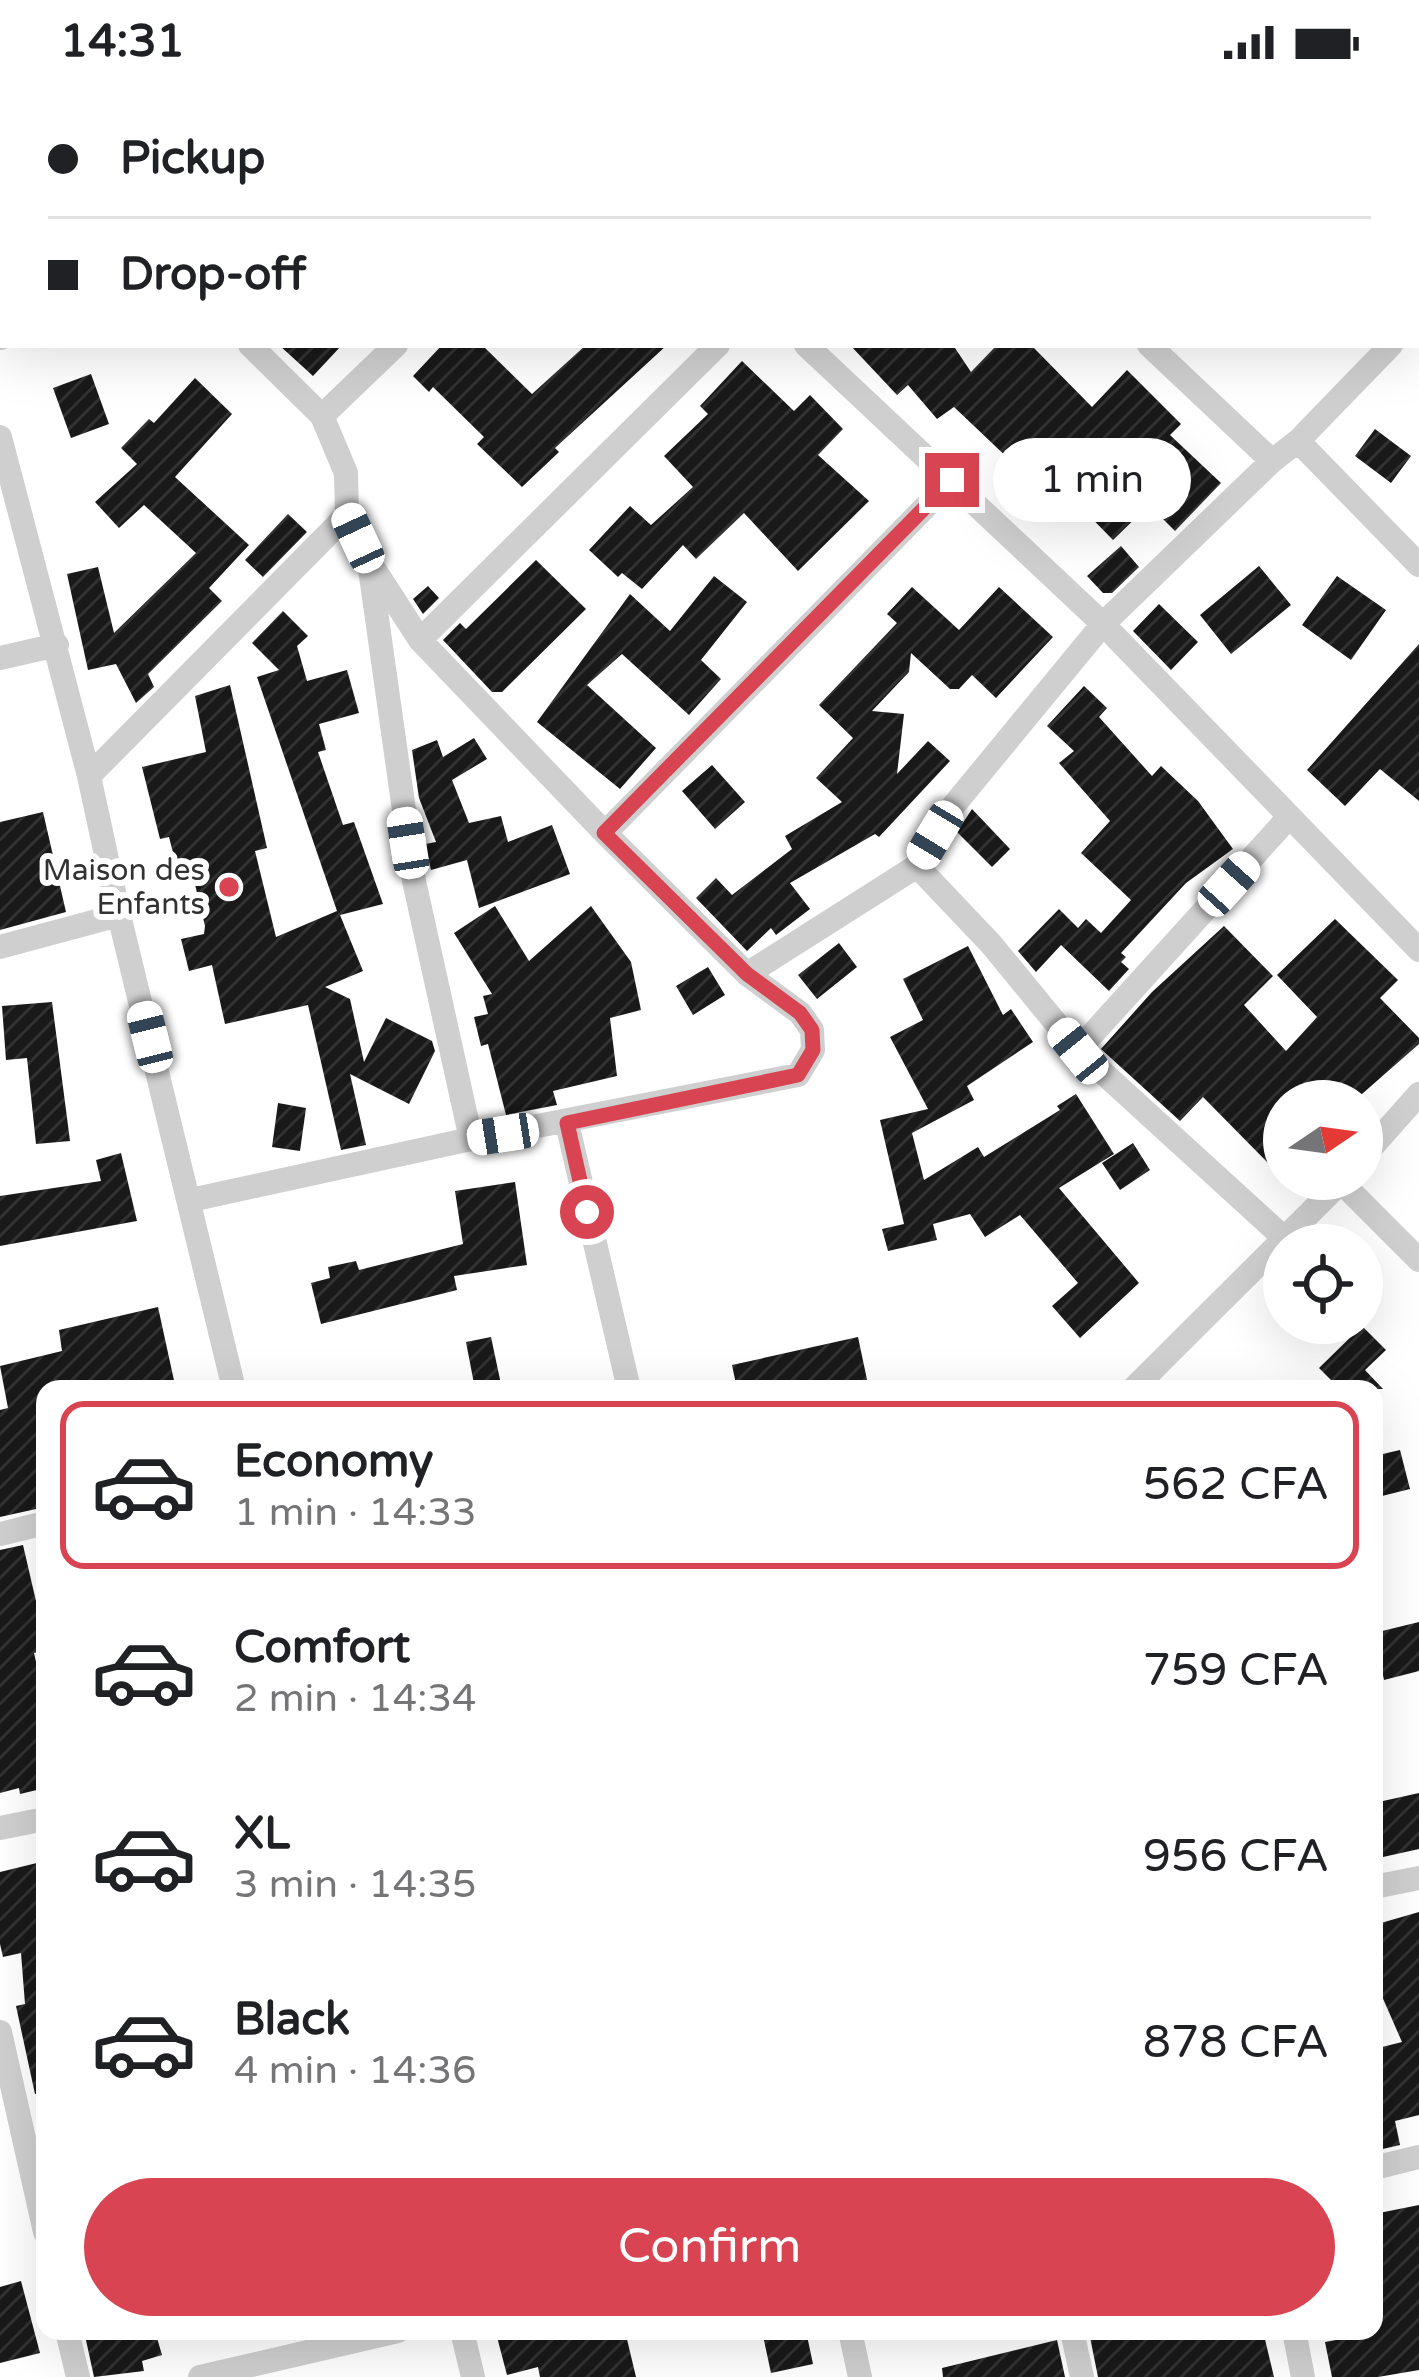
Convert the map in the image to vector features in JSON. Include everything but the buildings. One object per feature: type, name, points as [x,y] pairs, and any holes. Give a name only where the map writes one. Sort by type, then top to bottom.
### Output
[{"type":"street","points":[[191,1200],[798,1075],[813,1050],[812,1030],[800,1013],[747,974],[420,640],[369,561],[347,514],[346,473],[322,416],[253,348]]},
{"type":"street","points":[[322,416],[393,348]]},
{"type":"street","points":[[420,640],[715,348]]},
{"type":"street","points":[[809,348],[1103,624],[1419,950]]},
{"type":"street","points":[[1152,348],[1272,460]]},
{"type":"street","points":[[747,974],[916,866],[954,805],[1103,624],[1272,460],[1298,441],[1388,348]]},
{"type":"street","points":[[0,436],[57,645],[232,1380]]},
{"type":"street","points":[[1298,441],[1419,565]]},
{"type":"street","points":[[604,833],[952,480]]},
{"type":"street","points":[[89,776],[347,514]]},
{"type":"street","points":[[369,561],[414,881],[471,1139]]},
{"type":"street","points":[[0,658],[57,645]]},
{"type":"street","points":[[1078,1051],[1289,817]]},
{"type":"street","points":[[916,866],[991,944],[1078,1051],[1269,1224]]},
{"type":"street","points":[[0,947],[119,915]]},
{"type":"street","points":[[1383,1134],[1419,1094]]},
{"type":"street","points":[[567,1123],[627,1380]]},
{"type":"street","points":[[1296,1224],[1321,1200]]},
{"type":"street","points":[[1361,1200],[1419,1260]]},
{"type":"street","points":[[1150,1380],[1263,1258]]},
{"type":"street","points":[[0,1534],[36,1525]]},
{"type":"street","points":[[0,1828],[36,1821]]},
{"type":"street","points":[[1383,1885],[1419,1878]]},
{"type":"street","points":[[0,2032],[36,2192]]},
{"type":"street","points":[[1383,2166],[1419,2157]]},
{"type":"street","points":[[70,2340],[78,2377]]},
{"type":"street","points":[[200,2377],[359,2340]]},
{"type":"street","points":[[464,2340],[473,2377]]},
{"type":"street","points":[[852,2340],[860,2377]]},
{"type":"street","points":[[1074,2340],[1082,2377]]},
{"type":"street","points":[[1296,2340],[1303,2377]]},
{"type":"place","name":"Maison des Enfants","points":[[229,887]]},
{"type":"route","points":[[587,1212],[567,1123],[798,1075],[813,1050],[812,1030],[800,1013],[747,974],[604,833],[952,480]]}]
